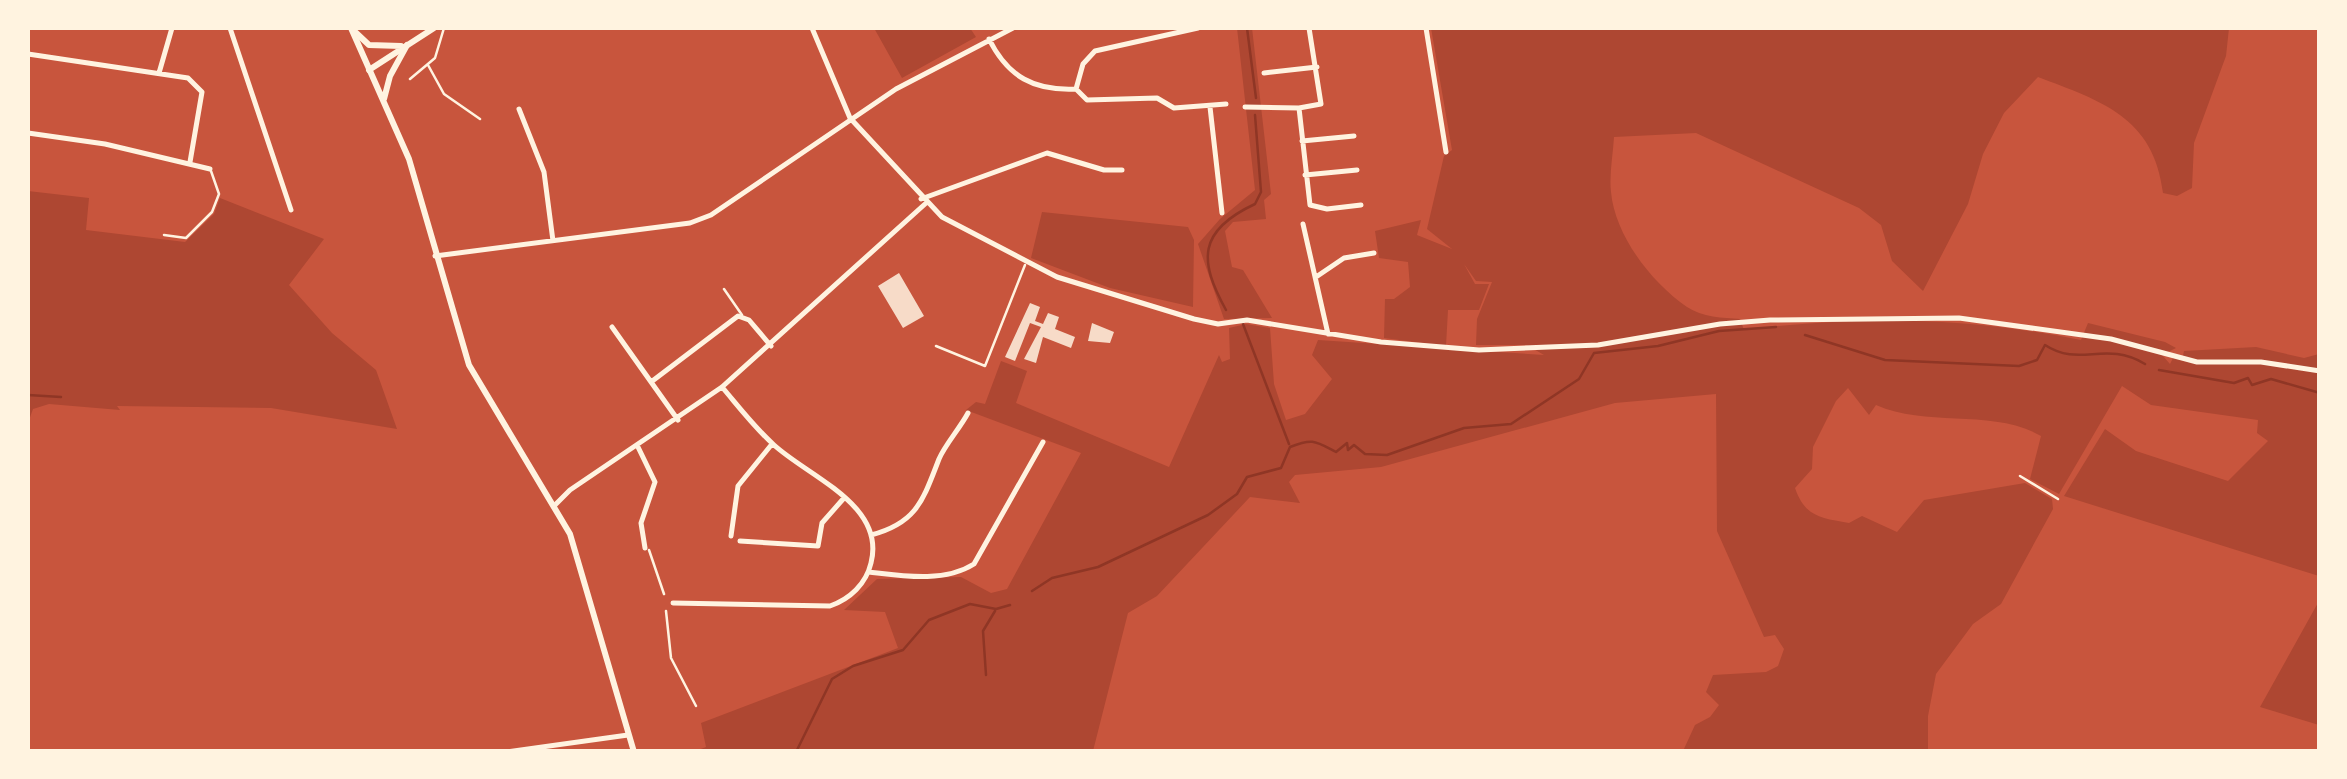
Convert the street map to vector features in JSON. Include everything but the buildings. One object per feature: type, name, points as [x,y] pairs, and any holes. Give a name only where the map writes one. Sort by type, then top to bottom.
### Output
[{"type":"main road","points":[[352,28],[369,45],[384,49],[407,45]]},
{"type":"main road","points":[[352,28],[409,159],[469,365],[556,505],[581,564],[634,752]]},
{"type":"main road","points":[[369,70],[434,28]]},
{"type":"main road","points":[[384,100],[390,76],[407,45]]},
{"type":"street","points":[[159,74],[172,28]]},
{"type":"street","points":[[230,28],[291,210]]},
{"type":"street","points":[[812,28],[850,118],[923,202],[961,230],[1026,264],[1194,319],[1218,324],[1246,320],[1450,350],[1548,350],[1647,340],[1720,324],[1850,322],[1906,316],[2014,323],[2111,339],[2197,362],[2260,362],[2320,371]]},
{"type":"street","points":[[435,256],[690,223],[711,215],[850,118],[949,58],[1013,28]]},
{"type":"street","points":[[1245,107],[1298,108],[1321,104],[1309,28]]},
{"type":"street","points":[[1426,28],[1446,152]]},
{"type":"street","points":[[1076,89],[1082,77],[1082,64],[1094,51],[1198,29]]},
{"type":"street","points":[[989,39],[1018,78],[1045,89],[1076,89],[1087,100],[1157,98],[1174,108],[1226,104]]},
{"type":"street","points":[[28,54],[188,78],[202,92],[190,162]]},
{"type":"street","points":[[1264,73],[1317,67]]},
{"type":"street","points":[[1210,107],[1222,213]]},
{"type":"street","points":[[1298,108],[1310,205],[1327,209],[1361,205]]},
{"type":"street","points":[[519,110],[544,172],[552,241]]},
{"type":"street","points":[[28,133],[210,169]]},
{"type":"street","points":[[1302,141],[1354,136]]},
{"type":"street","points":[[556,505],[570,490],[722,387],[771,346],[923,202],[1048,152],[1104,170],[1122,170]]},
{"type":"street","points":[[1305,175],[1357,170]]},
{"type":"street","points":[[1303,224],[1328,334]]},
{"type":"street","points":[[1316,277],[1344,258],[1374,253]]},
{"type":"street","points":[[651,382],[742,314],[771,346]]},
{"type":"street","points":[[612,327],[678,420]]},
{"type":"street","points":[[673,602],[830,606],[853,594],[869,572],[871,536],[863,516],[772,444],[722,387]]},
{"type":"street","points":[[871,536],[897,528],[914,513],[937,471],[940,455],[968,413]]},
{"type":"street","points":[[869,572],[941,576],[956,574],[974,564],[1044,442]]},
{"type":"street","points":[[732,536],[738,486],[772,444]]},
{"type":"street","points":[[638,447],[656,482],[641,523],[645,548]]},
{"type":"street","points":[[740,541],[818,546],[822,523],[844,498]]},
{"type":"street","points":[[506,752],[628,736]]},
{"type":"lane","points":[[162,28],[172,28]]},
{"type":"lane","points":[[410,78],[440,51],[444,28]]},
{"type":"lane","points":[[428,65],[444,94],[480,120]]},
{"type":"lane","points":[[164,235],[186,238],[212,212],[220,194],[210,169]]},
{"type":"lane","points":[[936,346],[985,366],[1026,264]]},
{"type":"lane","points":[[724,289],[742,314]]},
{"type":"lane","points":[[666,611],[671,658],[696,706]]},
{"type":"path","points":[[2020,476],[2058,500]]},
{"type":"path","points":[[645,548],[652,551],[664,594]]},
{"type":"shaded area","points":[[874,28],[970,28],[976,37],[902,78]]},
{"type":"shaded area","points":[[1237,28],[1252,28],[1271,194],[1264,200],[1266,219],[1233,222],[1225,231],[1232,267],[1243,270],[1272,318],[1224,319],[1198,244],[1220,219],[1255,190]]},
{"type":"shaded area","points":[[1431,28],[2229,28],[2226,56],[2194,143],[2192,188],[2177,196],[2163,193],[2149,146],[2121,115],[2038,77],[2004,113],[1983,154],[1968,204],[1923,291],[1892,261],[1881,225],[1859,208],[1696,133],[1614,137],[1611,192],[1628,241],[1661,285],[1693,310],[1740,319],[1744,330],[1830,322],[1913,321],[1997,327],[2081,340],[2088,323],[2165,342],[2176,348],[2162,355],[2170,364],[2173,358],[2182,360],[2184,351],[2256,347],[2304,358],[2319,354],[2319,576],[2064,496],[2105,429],[2136,451],[2228,481],[2268,441],[2257,433],[2258,420],[2151,405],[2122,386],[2059,494],[2030,479],[2041,436],[2002,423],[1917,416],[1876,405],[1869,415],[1848,388],[1836,401],[1813,447],[1812,469],[1795,488],[1804,505],[1815,514],[1849,523],[1862,516],[1897,532],[1924,500],[2025,483],[2052,499],[2053,509],[2001,604],[1973,624],[1936,674],[1928,716],[1928,751],[1683,751],[1695,725],[1710,717],[1719,705],[1706,692],[1713,675],[1766,672],[1778,666],[1784,649],[1775,635],[1764,637],[1717,531],[1716,394],[1615,403],[1381,467],[1295,475],[1289,482],[1300,503],[1250,497],[1157,596],[1128,613],[1093,751],[693,752],[706,747],[701,723],[898,648],[885,612],[844,610],[877,579],[961,577],[991,593],[1007,589],[1081,453],[966,410],[976,402],[985,404],[1001,361],[1027,371],[1016,403],[1169,467],[1219,355],[1222,362],[1230,359],[1229,328],[1246,324],[1270,328],[1274,384],[1286,420],[1305,414],[1332,379],[1312,355],[1318,340],[1544,355],[1527,345],[1476,345],[1477,319],[1492,282],[1476,281],[1464,264],[1475,284],[1489,284],[1479,310],[1448,310],[1446,346],[1384,338],[1385,299],[1394,299],[1410,287],[1408,262],[1379,258],[1375,231],[1421,220],[1417,235],[1452,249],[1427,229],[1444,156],[1452,150]]},
{"type":"shaded area","points":[[28,191],[89,198],[86,230],[185,242],[214,214],[220,198],[324,239],[289,285],[332,333],[376,370],[397,429],[271,408],[117,406],[120,410],[49,404],[33,409],[28,423]]},
{"type":"shaded area","points":[[1042,212],[1188,227],[1194,240],[1193,307],[1110,288],[1031,258]]},
{"type":"shaded area","points":[[2319,601],[2319,725],[2260,707]]},
{"type":"waterway","points":[[1247,28],[1256,98]]},
{"type":"waterway","points":[[1226,310],[1211,277],[1209,249],[1222,225],[1255,204],[1261,192],[1255,115]]},
{"type":"waterway","points":[[1243,324],[1289,444]]},
{"type":"waterway","points":[[1032,591],[1052,578],[1098,567],[1208,515],[1237,494],[1247,477],[1281,468],[1290,447],[1298,444],[1314,442],[1336,452],[1347,443],[1348,450],[1354,445],[1365,454],[1387,455],[1464,428],[1511,424],[1579,379],[1594,353],[1658,346],[1719,331],[1776,327]]},
{"type":"waterway","points":[[1805,335],[1885,360],[2019,366],[2037,360],[2045,345],[2070,354],[2117,354],[2145,364]]},
{"type":"waterway","points":[[2159,370],[2234,383],[2248,378],[2252,385],[2271,379],[2320,393]]},
{"type":"waterway","points":[[28,395],[61,397]]},
{"type":"waterway","points":[[796,752],[832,679],[853,666],[903,650],[929,620],[970,604],[996,609],[1010,605]]},
{"type":"waterway","points":[[986,675],[983,631],[995,611]]}]
